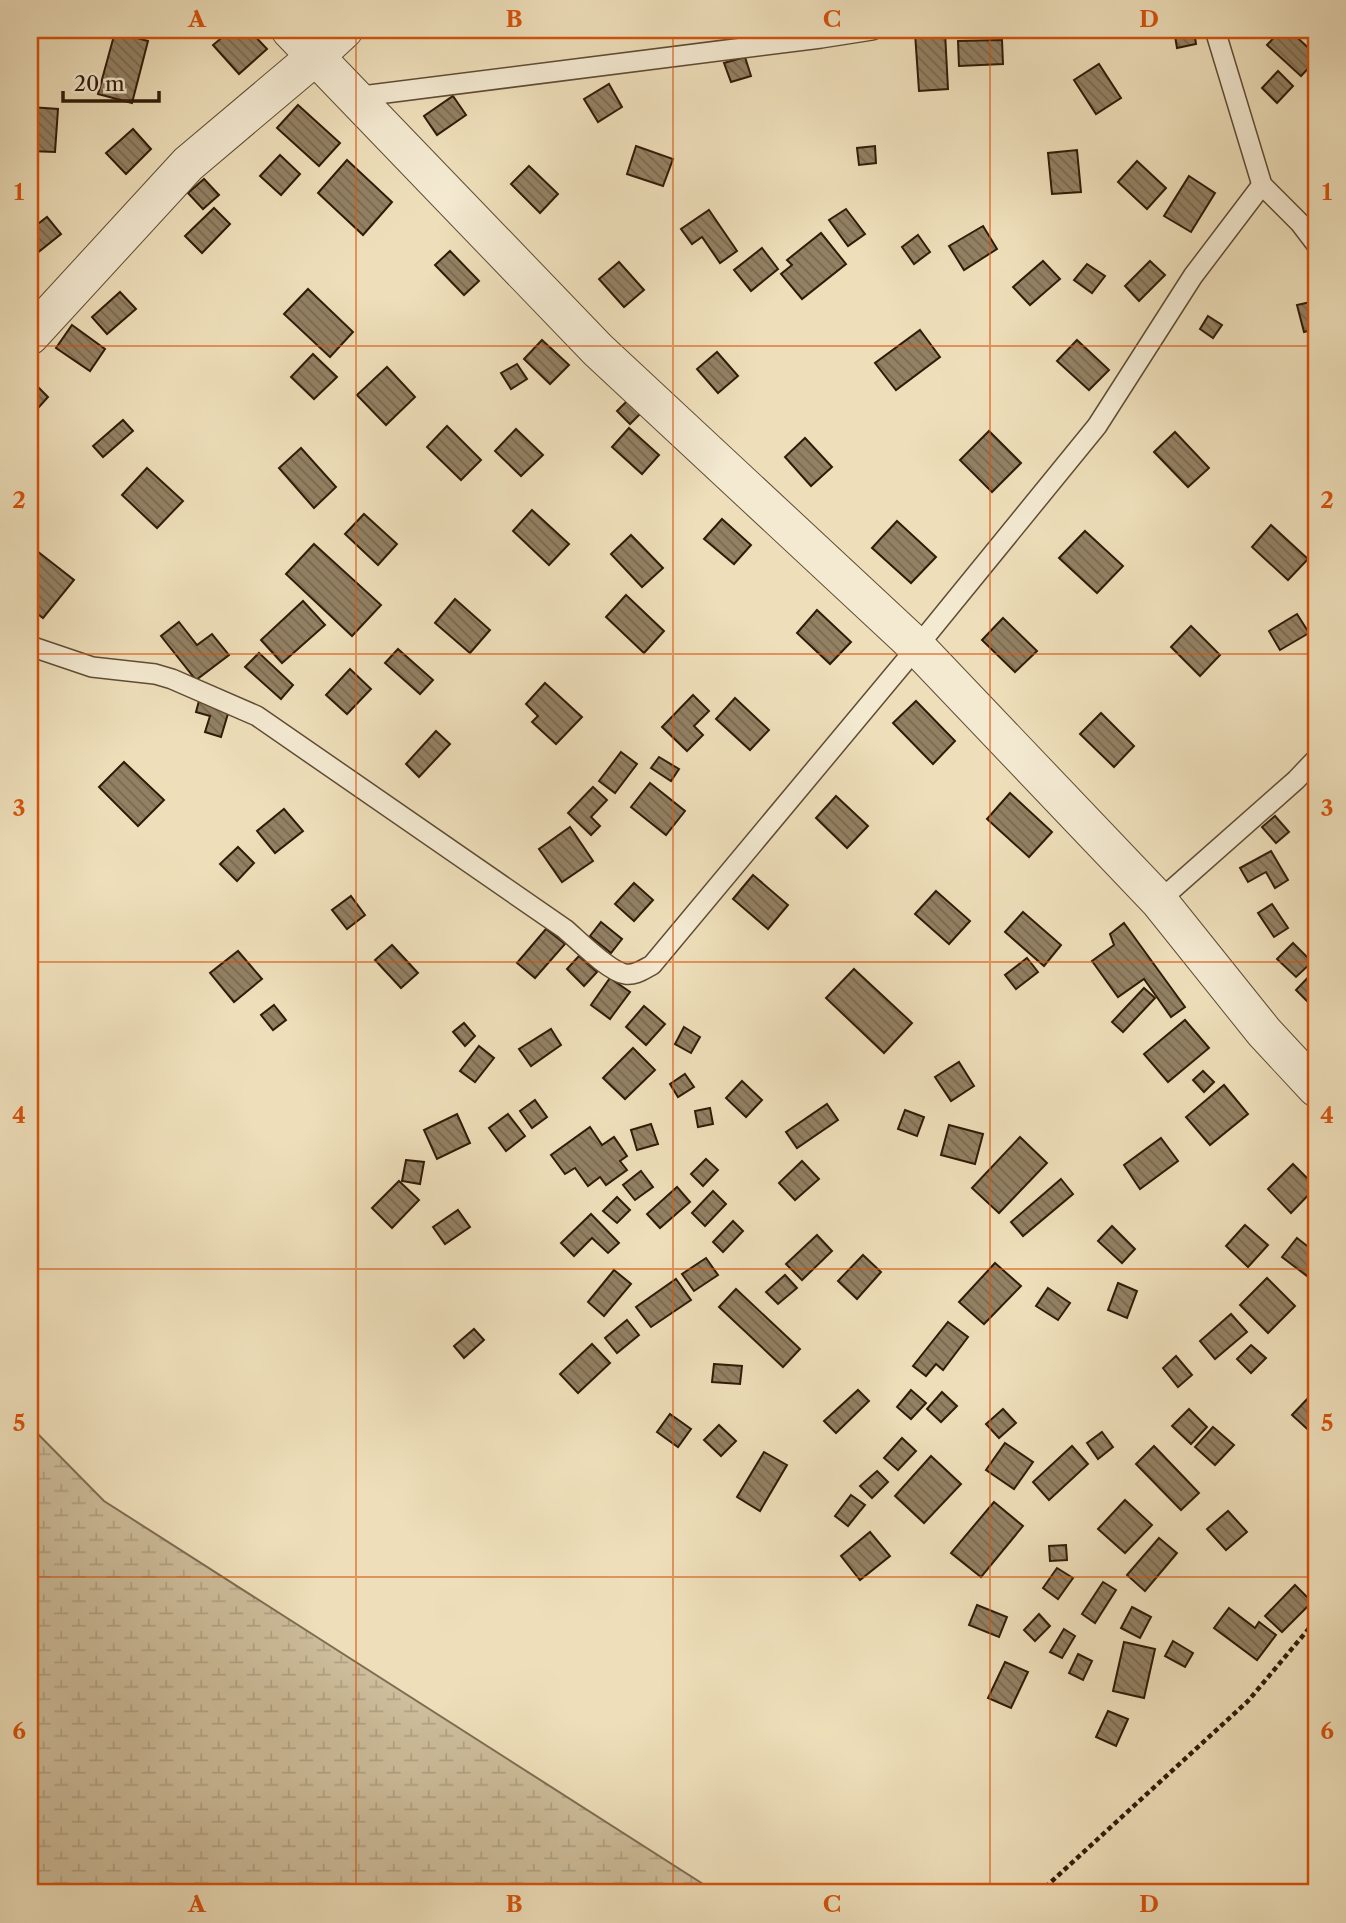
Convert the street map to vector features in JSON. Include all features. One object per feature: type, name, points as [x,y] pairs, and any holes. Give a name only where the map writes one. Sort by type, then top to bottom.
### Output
[{"type":"street","points":[[290,30],[598,350],[917,647],[1159,901],[1264,1032],[1316,1088]]},
{"type":"street","points":[[30,336],[188,164],[316,57],[344,30]]},
{"type":"lane","points":[[354,97],[873,30]]},
{"type":"lane","points":[[1215,30],[1262,185],[1300,223],[1316,244]]},
{"type":"lane","points":[[30,646],[92,667],[155,674],[172,679],[257,716],[565,929],[610,966],[624,974],[638,972],[652,965],[1097,426],[1193,276],[1262,185]]},
{"type":"lane","points":[[1159,901],[1296,780],[1316,759]]},
{"type":"path","points":[[1040,1893],[1248,1701],[1316,1620]]},
{"type":"green space","points":[[30,1426],[104,1501],[717,1893],[30,1893]]},
{"type":"building","points":[[231,30],[249,30],[267,49],[239,74],[213,45]]},
{"type":"building","points":[[1174,30],[1194,30],[1196,44],[1177,48]]},
{"type":"building","points":[[1281,30],[1289,30],[1316,55],[1316,60],[1301,76],[1267,45]]},
{"type":"building","points":[[115,32],[148,41],[132,103],[98,94]]},
{"type":"building","points":[[945,32],[948,89],[919,91],[915,33]]},
{"type":"building","points":[[1002,40],[1003,64],[959,66],[958,41]]},
{"type":"building","points":[[745,57],[751,76],[731,82],[724,63]]},
{"type":"building","points":[[1099,64],[1121,98],[1096,114],[1074,80]]},
{"type":"building","points":[[1278,71],[1293,86],[1277,103],[1262,88]]},
{"type":"building","points":[[609,84],[622,107],[598,122],[584,99]]},
{"type":"building","points":[[453,96],[466,115],[437,135],[424,116]]},
{"type":"building","points":[[298,105],[340,143],[319,166],[277,128]]},
{"type":"building","points":[[30,107],[58,109],[55,152],[30,151]]},
{"type":"building","points":[[133,129],[151,149],[126,174],[106,153]]},
{"type":"building","points":[[636,146],[673,159],[663,186],[627,174]]},
{"type":"building","points":[[875,146],[876,163],[859,165],[857,148]]},
{"type":"building","points":[[1077,150],[1081,192],[1052,194],[1048,153]]},
{"type":"building","points":[[1312,150],[1316,150],[1316,183],[1312,183]]},
{"type":"building","points":[[280,155],[300,174],[281,195],[260,176]]},
{"type":"building","points":[[347,160],[392,202],[363,235],[318,193]]},
{"type":"building","points":[[1137,161],[1166,188],[1147,209],[1118,182]]},
{"type":"building","points":[[529,166],[558,194],[540,213],[511,184]]},
{"type":"building","points":[[1189,176],[1215,193],[1191,232],[1164,216]]},
{"type":"building","points":[[204,179],[219,195],[203,209],[188,193]]},
{"type":"building","points":[[214,208],[230,224],[202,253],[185,236]]},
{"type":"building","points":[[846,209],[865,234],[848,246],[829,220]]},
{"type":"building","points":[[709,210],[737,251],[720,263],[702,237],[692,244],[681,229]]},
{"type":"building","points":[[47,217],[61,234],[31,258],[30,230]]},
{"type":"building","points":[[983,226],[997,249],[964,270],[949,246]]},
{"type":"building","points":[[821,233],[846,264],[802,299],[781,274],[792,265],[787,260]]},
{"type":"building","points":[[918,235],[930,252],[914,264],[902,247]]},
{"type":"building","points":[[762,248],[778,269],[751,291],[734,270]]},
{"type":"building","points":[[450,251],[479,281],[464,295],[435,265]]},
{"type":"building","points":[[1043,261],[1060,279],[1030,305],[1013,287]]},
{"type":"building","points":[[1150,261],[1165,275],[1139,301],[1125,286]]},
{"type":"building","points":[[619,262],[644,290],[624,307],[599,279]]},
{"type":"building","points":[[1087,264],[1105,276],[1092,293],[1074,280]]},
{"type":"building","points":[[308,289],[353,332],[330,357],[284,314]]},
{"type":"building","points":[[120,292],[136,309],[107,334],[92,317]]},
{"type":"building","points":[[1315,301],[1316,329],[1304,332],[1297,305]]},
{"type":"building","points":[[1208,316],[1222,325],[1213,338],[1200,329]]},
{"type":"building","points":[[72,325],[105,349],[90,371],[56,348]]},
{"type":"building","points":[[920,330],[940,357],[896,390],[875,363]]},
{"type":"building","points":[[542,340],[569,365],[550,384],[524,359]]},
{"type":"building","points":[[1077,340],[1109,370],[1089,390],[1057,361]]},
{"type":"building","points":[[717,352],[738,376],[718,393],[697,369]]},
{"type":"building","points":[[313,354],[337,377],[314,399],[291,377]]},
{"type":"building","points":[[517,364],[527,379],[511,389],[501,373]]},
{"type":"building","points":[[387,367],[415,397],[386,425],[357,395]]},
{"type":"building","points":[[30,379],[48,397],[30,417]]},
{"type":"building","points":[[631,397],[644,410],[630,424],[617,411]]},
{"type":"building","points":[[123,420],[133,431],[103,457],[93,446]]},
{"type":"building","points":[[447,426],[481,460],[461,480],[427,447]]},
{"type":"building","points":[[629,428],[659,455],[642,474],[612,447]]},
{"type":"building","points":[[516,429],[543,455],[521,476],[495,451]]},
{"type":"building","points":[[989,431],[1021,463],[992,492],[960,460]]},
{"type":"building","points":[[1175,432],[1209,468],[1188,487],[1154,452]]},
{"type":"building","points":[[805,438],[832,467],[811,486],[785,457]]},
{"type":"building","points":[[301,448],[336,487],[314,508],[279,468]]},
{"type":"building","points":[[147,468],[183,501],[157,528],[122,495]]},
{"type":"building","points":[[532,510],[569,544],[549,565],[513,531]]},
{"type":"building","points":[[364,514],[397,544],[378,565],[345,534]]},
{"type":"building","points":[[722,519],[751,545],[734,564],[704,539]]},
{"type":"building","points":[[897,521],[936,557],[911,583],[872,548]]},
{"type":"building","points":[[1271,525],[1308,559],[1288,580],[1252,547]]},
{"type":"building","points":[[1085,531],[1123,566],[1097,593],[1059,558]]},
{"type":"building","points":[[631,535],[663,568],[642,587],[611,554]]},
{"type":"building","points":[[314,544],[381,605],[352,636],[286,574]]},
{"type":"building","points":[[37,551],[74,580],[43,618],[30,608],[30,560]]},
{"type":"building","points":[[626,595],[664,631],[644,653],[606,617]]},
{"type":"building","points":[[455,599],[490,630],[470,653],[435,623]]},
{"type":"building","points":[[303,601],[325,625],[282,663],[261,640]]},
{"type":"building","points":[[817,610],[851,642],[830,664],[797,633]]},
{"type":"building","points":[[1297,614],[1309,633],[1280,650],[1269,631]]},
{"type":"building","points":[[1003,618],[1037,651],[1015,672],[982,640]]},
{"type":"building","points":[[179,622],[197,645],[212,634],[229,655],[196,680],[161,636]]},
{"type":"building","points":[[1191,626],[1220,655],[1200,676],[1171,647]]},
{"type":"building","points":[[398,649],[433,680],[420,694],[385,663]]},
{"type":"building","points":[[259,653],[293,685],[281,699],[245,667]]},
{"type":"building","points":[[350,669],[371,689],[347,714],[326,695]]},
{"type":"building","points":[[545,683],[582,717],[556,744],[532,722],[538,716],[526,704]]},
{"type":"building","points":[[693,695],[709,711],[694,726],[703,735],[687,751],[662,727]]},
{"type":"building","points":[[200,697],[230,707],[221,737],[205,732],[210,716],[196,712]]},
{"type":"building","points":[[735,698],[769,730],[750,750],[716,719]]},
{"type":"building","points":[[916,701],[955,741],[933,764],[893,723]]},
{"type":"building","points":[[1101,713],[1134,746],[1114,767],[1080,734]]},
{"type":"building","points":[[436,731],[450,744],[419,777],[406,764]]},
{"type":"building","points":[[621,752],[637,764],[615,793],[599,781]]},
{"type":"building","points":[[659,757],[679,769],[671,781],[651,768]]},
{"type":"building","points":[[124,762],[164,800],[138,826],[99,787]]},
{"type":"building","points":[[650,783],[685,811],[666,835],[631,807]]},
{"type":"building","points":[[593,787],[607,800],[591,817],[600,826],[591,835],[568,813]]},
{"type":"building","points":[[1010,793],[1052,832],[1029,857],[987,819]]},
{"type":"building","points":[[836,796],[868,826],[847,848],[816,818]]},
{"type":"building","points":[[284,809],[303,831],[275,853],[257,831]]},
{"type":"building","points":[[1275,816],[1289,832],[1276,843],[1262,827]]},
{"type":"building","points":[[570,827],[593,861],[562,882],[539,849]]},
{"type":"building","points":[[238,847],[254,863],[237,881],[220,864]]},
{"type":"building","points":[[1271,851],[1288,880],[1275,888],[1266,872],[1248,882],[1240,868]]},
{"type":"building","points":[[753,875],[788,905],[768,929],[733,899]]},
{"type":"building","points":[[634,883],[653,900],[634,921],[615,904]]},
{"type":"building","points":[[936,891],[970,921],[949,944],[915,914]]},
{"type":"building","points":[[351,896],[365,915],[347,929],[332,910]]},
{"type":"building","points":[[1272,904],[1288,928],[1274,937],[1258,913]]},
{"type":"building","points":[[1023,912],[1061,945],[1044,966],[1005,932]]},
{"type":"building","points":[[601,922],[622,939],[611,953],[590,936]]},
{"type":"building","points":[[1124,923],[1185,1007],[1171,1017],[1144,979],[1118,997],[1092,961],[1114,945],[1110,934]]},
{"type":"building","points":[[546,929],[565,944],[535,978],[517,963]]},
{"type":"building","points":[[1293,943],[1312,962],[1296,977],[1277,959]]},
{"type":"building","points":[[392,945],[418,973],[401,988],[375,960]]},
{"type":"building","points":[[238,951],[262,979],[234,1002],[210,973]]},
{"type":"building","points":[[579,956],[597,972],[584,986],[567,969]]},
{"type":"building","points":[[1027,958],[1038,972],[1016,989],[1005,975]]},
{"type":"building","points":[[854,969],[912,1023],[884,1053],[826,998]]},
{"type":"building","points":[[1316,969],[1316,1010],[1296,990]]},
{"type":"building","points":[[610,978],[630,992],[610,1019],[591,1005]]},
{"type":"building","points":[[1144,988],[1155,998],[1123,1032],[1112,1022]]},
{"type":"building","points":[[274,1005],[286,1020],[273,1030],[261,1015]]},
{"type":"building","points":[[644,1006],[665,1024],[646,1045],[626,1027]]},
{"type":"building","points":[[1185,1020],[1209,1048],[1168,1082],[1144,1054]]},
{"type":"building","points":[[464,1023],[475,1036],[465,1046],[453,1032]]},
{"type":"building","points":[[684,1027],[700,1037],[691,1053],[675,1044]]},
{"type":"building","points":[[551,1029],[561,1045],[531,1066],[519,1049]]},
{"type":"building","points":[[479,1046],[494,1058],[475,1082],[460,1071]]},
{"type":"building","points":[[633,1048],[655,1070],[625,1099],[603,1078]]},
{"type":"building","points":[[959,1062],[974,1086],[951,1101],[935,1077]]},
{"type":"building","points":[[1203,1071],[1214,1082],[1204,1092],[1193,1080]]},
{"type":"building","points":[[685,1074],[694,1087],[678,1097],[670,1084]]},
{"type":"building","points":[[742,1081],[762,1100],[746,1117],[726,1098]]},
{"type":"building","points":[[1224,1085],[1248,1114],[1210,1145],[1186,1117]]},
{"type":"building","points":[[535,1100],[547,1117],[532,1128],[520,1111]]},
{"type":"building","points":[[827,1104],[838,1120],[797,1148],[786,1132]]},
{"type":"building","points":[[710,1108],[713,1124],[698,1127],[695,1111]]},
{"type":"building","points":[[905,1110],[924,1117],[917,1136],[898,1129]]},
{"type":"building","points":[[457,1114],[470,1143],[437,1159],[424,1130]]},
{"type":"building","points":[[508,1114],[525,1136],[506,1151],[489,1128]]},
{"type":"building","points":[[651,1124],[658,1144],[637,1150],[631,1130]]},
{"type":"building","points":[[949,1125],[983,1134],[975,1164],[941,1155]]},
{"type":"building","points":[[590,1127],[602,1145],[614,1137],[627,1156],[620,1161],[627,1170],[606,1185],[600,1177],[588,1186],[575,1168],[565,1174],[551,1155]]},
{"type":"building","points":[[1020,1137],[1047,1163],[999,1213],[972,1188]]},
{"type":"building","points":[[1161,1138],[1178,1161],[1140,1189],[1124,1165]]},
{"type":"building","points":[[706,1159],[718,1170],[703,1186],[691,1174]]},
{"type":"building","points":[[406,1160],[424,1162],[420,1184],[402,1181]]},
{"type":"building","points":[[802,1161],[819,1179],[795,1200],[779,1183]]},
{"type":"building","points":[[1293,1164],[1316,1187],[1291,1213],[1268,1189]]},
{"type":"building","points":[[641,1171],[653,1187],[635,1200],[623,1185]]},
{"type":"building","points":[[1061,1179],[1073,1194],[1023,1236],[1011,1222]]},
{"type":"building","points":[[399,1181],[419,1200],[392,1228],[372,1208]]},
{"type":"building","points":[[677,1187],[690,1202],[660,1228],[647,1214]]},
{"type":"building","points":[[713,1191],[726,1204],[705,1226],[692,1213]]},
{"type":"building","points":[[617,1197],[630,1210],[617,1223],[603,1211]]},
{"type":"building","points":[[458,1210],[470,1227],[445,1244],[433,1227]]},
{"type":"building","points":[[591,1214],[619,1243],[608,1253],[592,1238],[574,1256],[561,1243]]},
{"type":"building","points":[[733,1221],[743,1231],[723,1252],[713,1242]]},
{"type":"building","points":[[1245,1225],[1268,1245],[1248,1267],[1226,1246]]},
{"type":"building","points":[[1112,1226],[1135,1249],[1122,1263],[1098,1241]]},
{"type":"building","points":[[817,1235],[832,1251],[802,1280],[786,1264]]},
{"type":"building","points":[[1297,1238],[1316,1253],[1316,1263],[1307,1276],[1282,1257]]},
{"type":"building","points":[[863,1255],[881,1272],[857,1299],[838,1281]]},
{"type":"building","points":[[706,1258],[718,1275],[694,1291],[682,1274]]},
{"type":"building","points":[[995,1263],[1021,1286],[984,1324],[959,1302]]},
{"type":"building","points":[[614,1270],[631,1284],[604,1316],[588,1302]]},
{"type":"building","points":[[785,1275],[797,1288],[778,1304],[766,1292]]},
{"type":"building","points":[[1267,1278],[1295,1306],[1268,1333],[1240,1305]]},
{"type":"building","points":[[676,1279],[691,1300],[651,1327],[636,1307]]},
{"type":"building","points":[[1118,1283],[1137,1291],[1127,1318],[1108,1310]]},
{"type":"building","points":[[1048,1288],[1070,1303],[1058,1320],[1036,1306]]},
{"type":"building","points":[[736,1289],[800,1349],[783,1367],[719,1307]]},
{"type":"building","points":[[1231,1314],[1247,1332],[1215,1359],[1200,1341]]},
{"type":"building","points":[[627,1320],[639,1335],[617,1353],[605,1338]]},
{"type":"building","points":[[948,1322],[968,1337],[943,1370],[936,1364],[926,1376],[913,1366]]},
{"type":"building","points":[[474,1329],[484,1340],[464,1358],[454,1346]]},
{"type":"building","points":[[592,1344],[610,1363],[578,1393],[560,1374]]},
{"type":"building","points":[[1251,1345],[1266,1358],[1251,1373],[1237,1359]]},
{"type":"building","points":[[1176,1356],[1192,1375],[1178,1387],[1163,1368]]},
{"type":"building","points":[[714,1364],[742,1366],[740,1384],[712,1382]]},
{"type":"building","points":[[858,1390],[869,1401],[836,1433],[824,1421]]},
{"type":"building","points":[[911,1390],[926,1403],[911,1419],[897,1407]]},
{"type":"building","points":[[942,1392],[957,1406],[941,1422],[927,1409]]},
{"type":"building","points":[[1310,1396],[1316,1402],[1316,1437],[1292,1415]]},
{"type":"building","points":[[1003,1409],[1016,1423],[999,1438],[986,1424]]},
{"type":"building","points":[[1189,1409],[1207,1427],[1191,1444],[1172,1426]]},
{"type":"building","points":[[670,1414],[691,1429],[678,1447],[657,1432]]},
{"type":"building","points":[[719,1425],[736,1441],[721,1456],[704,1440]]},
{"type":"building","points":[[1213,1427],[1234,1445],[1215,1465],[1195,1447]]},
{"type":"building","points":[[1102,1432],[1113,1447],[1098,1459],[1087,1443]]},
{"type":"building","points":[[902,1438],[916,1451],[898,1470],[884,1458]]},
{"type":"building","points":[[1005,1443],[1033,1462],[1014,1489],[986,1470]]},
{"type":"building","points":[[1072,1446],[1088,1464],[1049,1500],[1033,1482]]},
{"type":"building","points":[[1154,1446],[1199,1493],[1181,1510],[1136,1464]]},
{"type":"building","points":[[764,1452],[787,1465],[760,1511],[737,1497]]},
{"type":"building","points":[[931,1456],[961,1484],[924,1523],[895,1496]]},
{"type":"building","points":[[877,1471],[888,1482],[872,1498],[860,1486]]},
{"type":"building","points":[[851,1495],[865,1505],[848,1526],[835,1516]]},
{"type":"building","points":[[1125,1500],[1152,1525],[1125,1553],[1098,1529]]},
{"type":"building","points":[[994,1502],[1023,1526],[981,1577],[951,1553]]},
{"type":"building","points":[[1228,1511],[1247,1532],[1226,1550],[1207,1529]]},
{"type":"building","points":[[870,1532],[890,1556],[860,1580],[841,1556]]},
{"type":"building","points":[[1159,1538],[1177,1553],[1145,1591],[1127,1575]]},
{"type":"building","points":[[1066,1545],[1067,1560],[1050,1561],[1049,1546]]},
{"type":"building","points":[[1057,1568],[1073,1578],[1058,1599],[1043,1588]]},
{"type":"building","points":[[1103,1582],[1116,1590],[1095,1623],[1082,1614]]},
{"type":"building","points":[[1295,1585],[1312,1602],[1282,1632],[1265,1616]]},
{"type":"building","points":[[977,1605],[1007,1617],[999,1637],[969,1625]]},
{"type":"building","points":[[1132,1607],[1151,1617],[1140,1638],[1121,1628]]},
{"type":"building","points":[[1229,1608],[1255,1628],[1259,1622],[1276,1635],[1257,1660],[1214,1628]]},
{"type":"building","points":[[1039,1614],[1050,1626],[1035,1641],[1024,1630]]},
{"type":"building","points":[[1064,1629],[1075,1636],[1062,1658],[1050,1652]]},
{"type":"building","points":[[1173,1641],[1193,1653],[1185,1667],[1165,1656]]},
{"type":"building","points":[[1124,1642],[1155,1649],[1144,1698],[1113,1691]]},
{"type":"building","points":[[1078,1654],[1092,1661],[1083,1680],[1069,1673]]},
{"type":"building","points":[[1005,1662],[1028,1672],[1011,1708],[988,1698]]},
{"type":"building","points":[[1108,1711],[1128,1719],[1116,1746],[1096,1737]]}]
